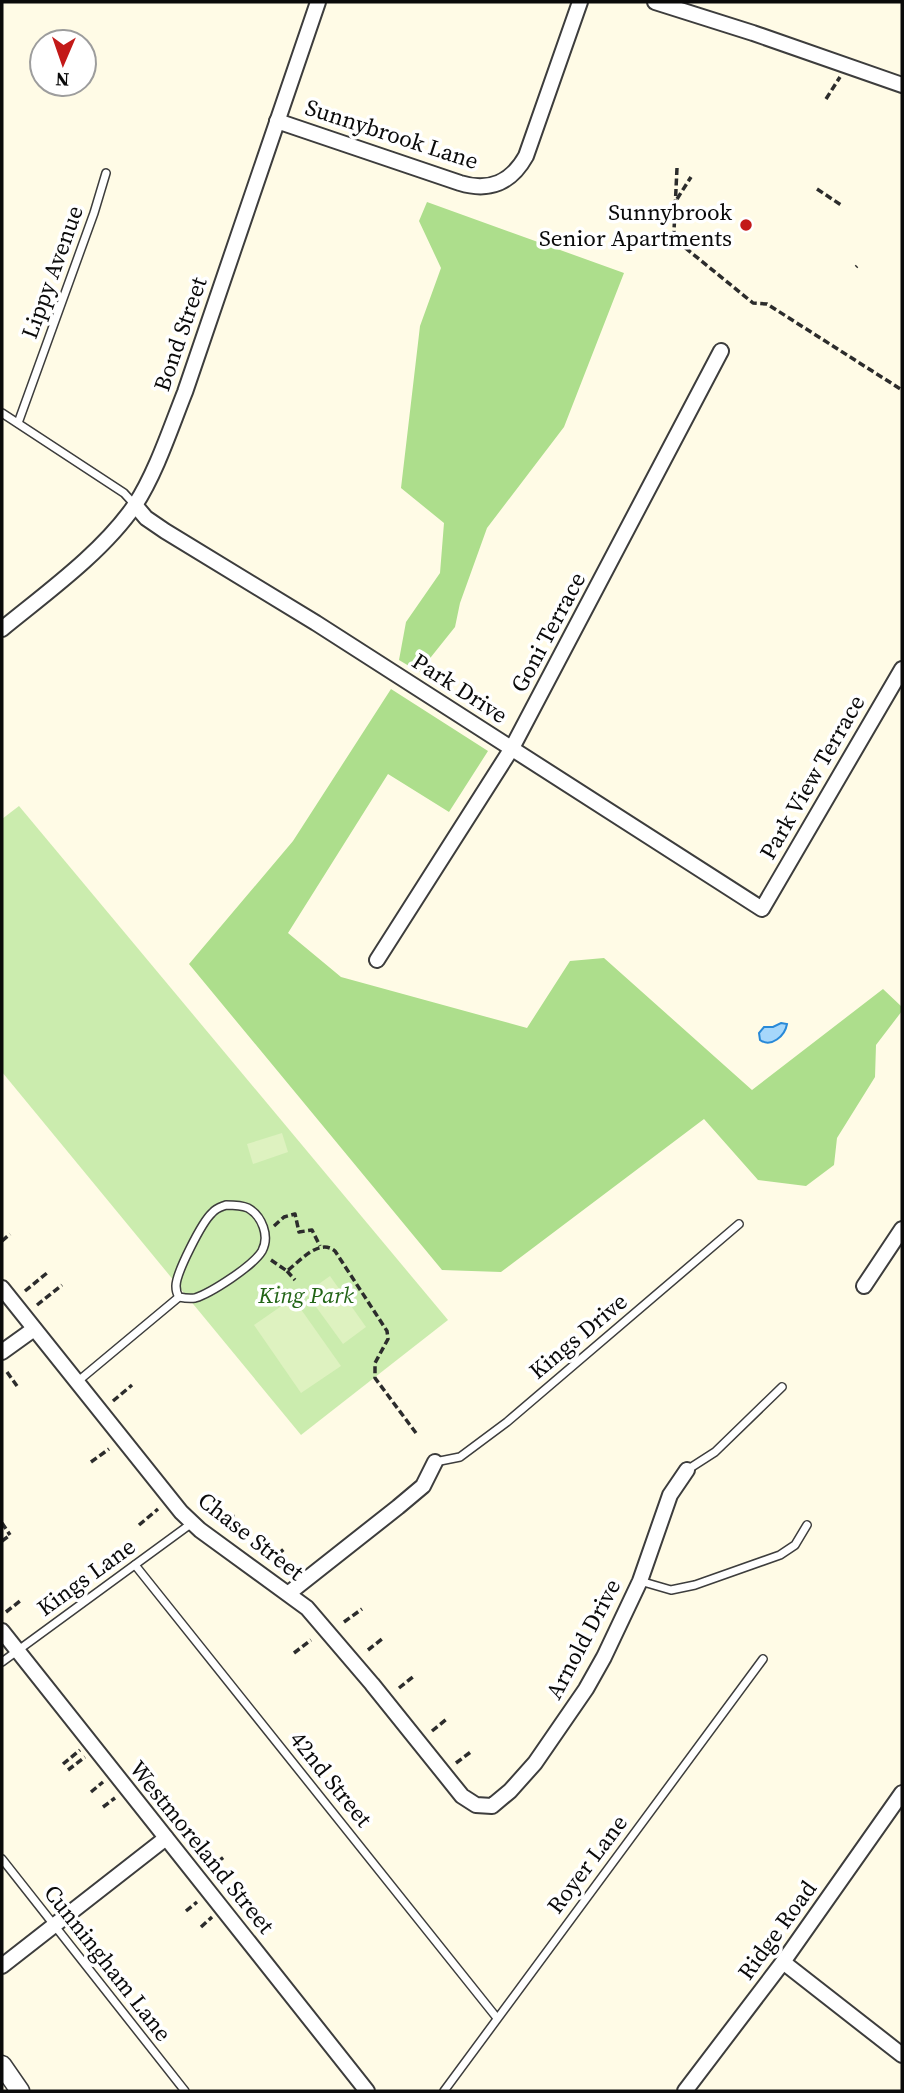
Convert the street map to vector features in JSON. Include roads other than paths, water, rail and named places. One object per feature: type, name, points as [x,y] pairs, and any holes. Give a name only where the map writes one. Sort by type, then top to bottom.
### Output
[{"type":"street","name":"Bond Street","points":[[2,629],[93,552],[135,505],[185,391],[318,2]]},
{"type":"street","name":"Sunnybrook Lane","points":[[277,121],[471,187],[498,184],[511,177],[526,156],[580,2]]},
{"type":"street","points":[[655,2],[902,85]]},
{"type":"street","name":"Goni Terrace","points":[[377,960],[512,748],[721,351]]},
{"type":"street","name":"Park Drive","points":[[135,505],[146,518],[165,531],[316,623],[762,909]]},
{"type":"street","name":"Park View Terrace","points":[[762,909],[902,669]]},
{"type":"street","points":[[864,1286],[902,1229]]},
{"type":"street","name":"Chase Street","points":[[2,1288],[192,1524],[307,1608],[462,1796],[484,1807]]},
{"type":"street","points":[[2,1352],[34,1329]]},
{"type":"street","points":[[289,1593],[423,1486],[435,1462]]},
{"type":"street","name":"Arnold Drive","points":[[484,1807],[498,1802],[534,1763],[604,1657],[640,1581],[670,1494],[687,1470]]},
{"type":"street","name":"Westmoreland Street","points":[[2,1631],[367,2091]]},
{"type":"street","name":"Ridge Road","points":[[685,2091],[783,1962],[902,1793]]},
{"type":"street","points":[[2,1966],[166,1838]]},
{"type":"street","points":[[783,1962],[902,2055]]},
{"type":"street","points":[[2,2065],[20,2091]]},
{"type":"lane","name":"Lippy Avenue","points":[[18,423],[106,173]]},
{"type":"lane","points":[[2,413],[124,493],[135,505]]},
{"type":"lane","points":[[226,1205],[238,1205],[257,1216],[263,1224],[265,1241],[264,1248],[253,1261],[198,1297],[178,1297],[177,1278],[201,1228],[211,1214],[226,1205]]},
{"type":"lane","name":"Kings Drive","points":[[435,1462],[460,1457],[507,1422],[739,1224]]},
{"type":"lane","points":[[77,1382],[178,1297]]},
{"type":"lane","points":[[687,1470],[715,1452],[782,1387]]},
{"type":"lane","name":"Kings Lane","points":[[2,1662],[192,1524]]},
{"type":"lane","points":[[640,1581],[664,1589],[679,1589],[755,1565],[790,1550],[807,1525]]},
{"type":"lane","name":"42nd Street","points":[[135,1564],[497,2018]]},
{"type":"lane","name":"Royer Lane","points":[[444,2091],[763,1660]]},
{"type":"lane","name":"Cunningham Lane","points":[[2,1859],[185,2091]]},
{"type":"water","points":[[787,1024],[777,1040],[769,1043],[760,1040],[759,1033],[764,1027]]},
{"type":"place","name":"Sunnybrook Senior Apartments","points":[[746,225]]},
{"type":"park label","name":"King Park","points":[[306,1295]]}]
